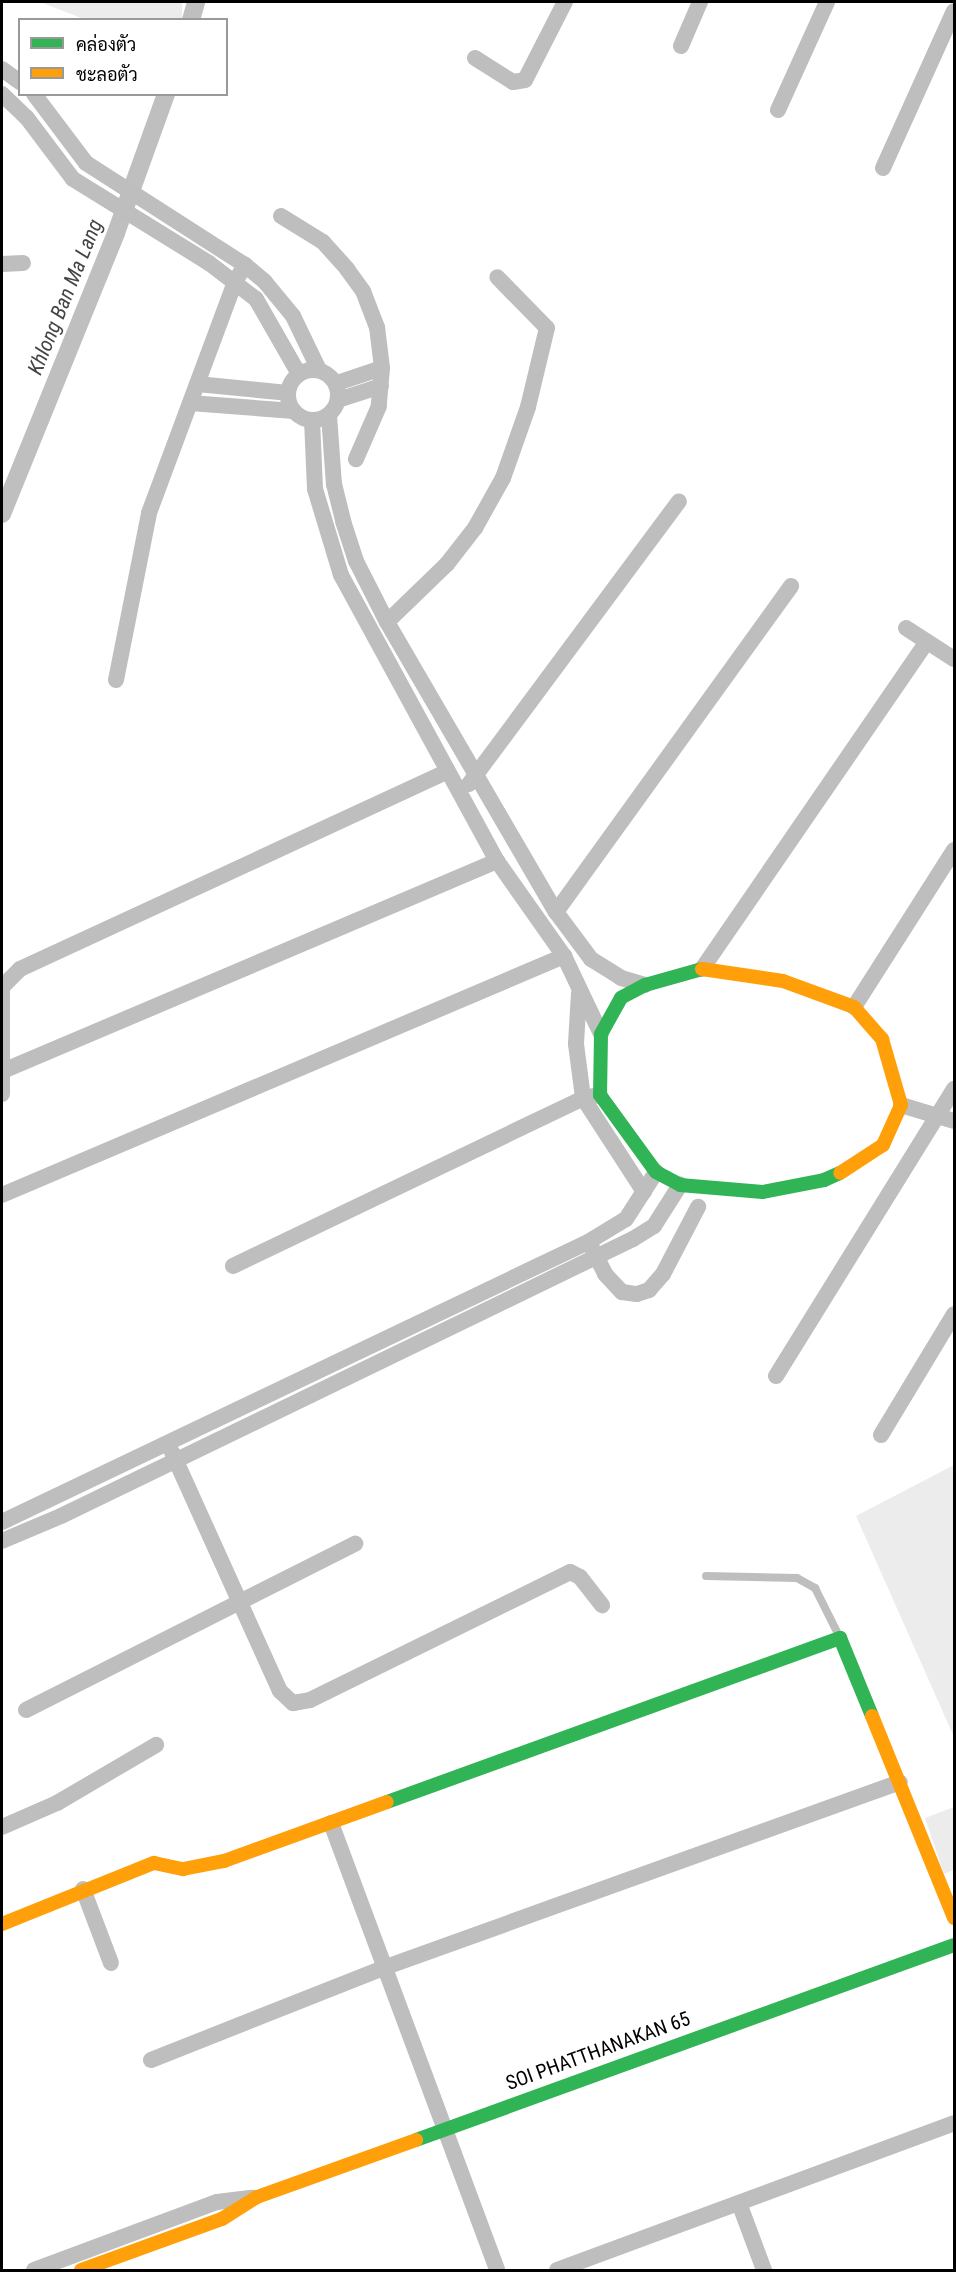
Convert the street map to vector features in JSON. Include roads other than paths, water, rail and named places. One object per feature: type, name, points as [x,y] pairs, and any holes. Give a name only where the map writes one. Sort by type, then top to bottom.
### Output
[{"type":"street","points":[[475,58],[513,82],[525,80],[565,2]]},
{"type":"street","points":[[681,46],[700,2]]},
{"type":"street","points":[[778,110],[827,2]]},
{"type":"street","points":[[883,168],[954,11]]},
{"type":"street","points":[[2,69],[18,81]]},
{"type":"street","points":[[2,94],[27,118],[74,179],[156,234],[235,282],[256,299],[299,374]]},
{"type":"street","points":[[36,96],[86,163],[165,216],[245,265],[293,316],[319,370],[338,392]]},
{"type":"street","points":[[281,216],[323,242],[363,291],[377,327],[382,368],[381,386],[374,422],[357,459]]},
{"type":"street","points":[[2,264],[23,263]]},
{"type":"street","points":[[116,680],[149,513],[235,282],[245,265]]},
{"type":"street","points":[[387,622],[447,564],[475,528],[503,478],[528,407],[547,328],[543,320],[497,278]]},
{"type":"street","points":[[382,368],[338,392],[329,415],[334,484],[343,521],[357,561],[387,622],[475,778],[556,912],[591,959],[621,978],[645,985]]},
{"type":"street","points":[[294,411],[288,393],[299,374],[319,370]]},
{"type":"street","points":[[197,384],[288,393]]},
{"type":"street","points":[[338,392],[381,386]]},
{"type":"street","points":[[190,403],[294,411],[312,420],[329,415]]},
{"type":"street","points":[[312,420],[315,489],[341,575],[497,861],[564,956],[601,1034],[600,1095],[656,1172],[680,1185],[763,1192],[824,1180],[857,1165],[883,1144],[901,1105],[882,1039],[854,1007],[783,981],[702,969],[645,985],[621,998],[601,1034]]},
{"type":"street","points":[[460,795],[475,778],[679,501]]},
{"type":"street","points":[[556,912],[791,585]]},
{"type":"street","points":[[906,628],[953,655]]},
{"type":"street","points":[[702,969],[927,642]]},
{"type":"street","points":[[2,1094],[2,987],[21,969],[447,772]]},
{"type":"street","points":[[854,1007],[954,850]]},
{"type":"street","points":[[3,1071],[497,861]]},
{"type":"street","points":[[2,1195],[564,956]]},
{"type":"street","points":[[579,991],[576,1044],[583,1098],[644,1192]]},
{"type":"street","points":[[776,1376],[954,1089]]},
{"type":"street","points":[[233,1266],[583,1098],[600,1095]]},
{"type":"street","points":[[901,1105],[954,1121]]},
{"type":"street","points":[[2,1522],[588,1242],[626,1219],[656,1172]]},
{"type":"street","points":[[2,1541],[61,1516],[598,1257],[654,1226],[680,1185]]},
{"type":"street","points":[[588,1242],[605,1274],[622,1292],[637,1294],[649,1290],[663,1274],[698,1207]]},
{"type":"street","points":[[880,1435],[954,1314]]},
{"type":"street","points":[[169,1443],[175,1461],[280,1690],[292,1703],[310,1700],[570,1572],[580,1576],[602,1605]]},
{"type":"street","points":[[52,1498],[61,1516]]},
{"type":"street","points":[[26,1710],[240,1599],[355,1544]]},
{"type":"street","points":[[2,1924],[83,1889],[154,1863],[183,1869],[208,1866],[840,1638],[954,1918]]},
{"type":"street","points":[[2,1827],[57,1803],[156,1745]]},
{"type":"street","points":[[151,2060],[386,1967],[900,1782]]},
{"type":"street","points":[[332,1822],[497,2271]]},
{"type":"street","points":[[83,1889],[111,1963]]},
{"type":"street","name":"SOI PHATTHANAKAN 65","points":[[81,2271],[222,2219],[257,2198],[954,1945]]},
{"type":"street","points":[[557,2271],[954,2123]]},
{"type":"street","name":"SOI PHATTHANAKAN 65","points":[[34,2271],[217,2202],[257,2198]]},
{"type":"street","points":[[739,2203],[764,2271]]},
{"type":"lane","points":[[706,1576],[797,1578],[815,1588],[840,1638]]},
{"type":"waterway","name":"Khlong Ban Ma Lang","points":[[192,18],[196,2]]},
{"type":"waterway","name":"Khlong Ban Ma Lang","points":[[2,514],[116,233],[165,96]]}]
